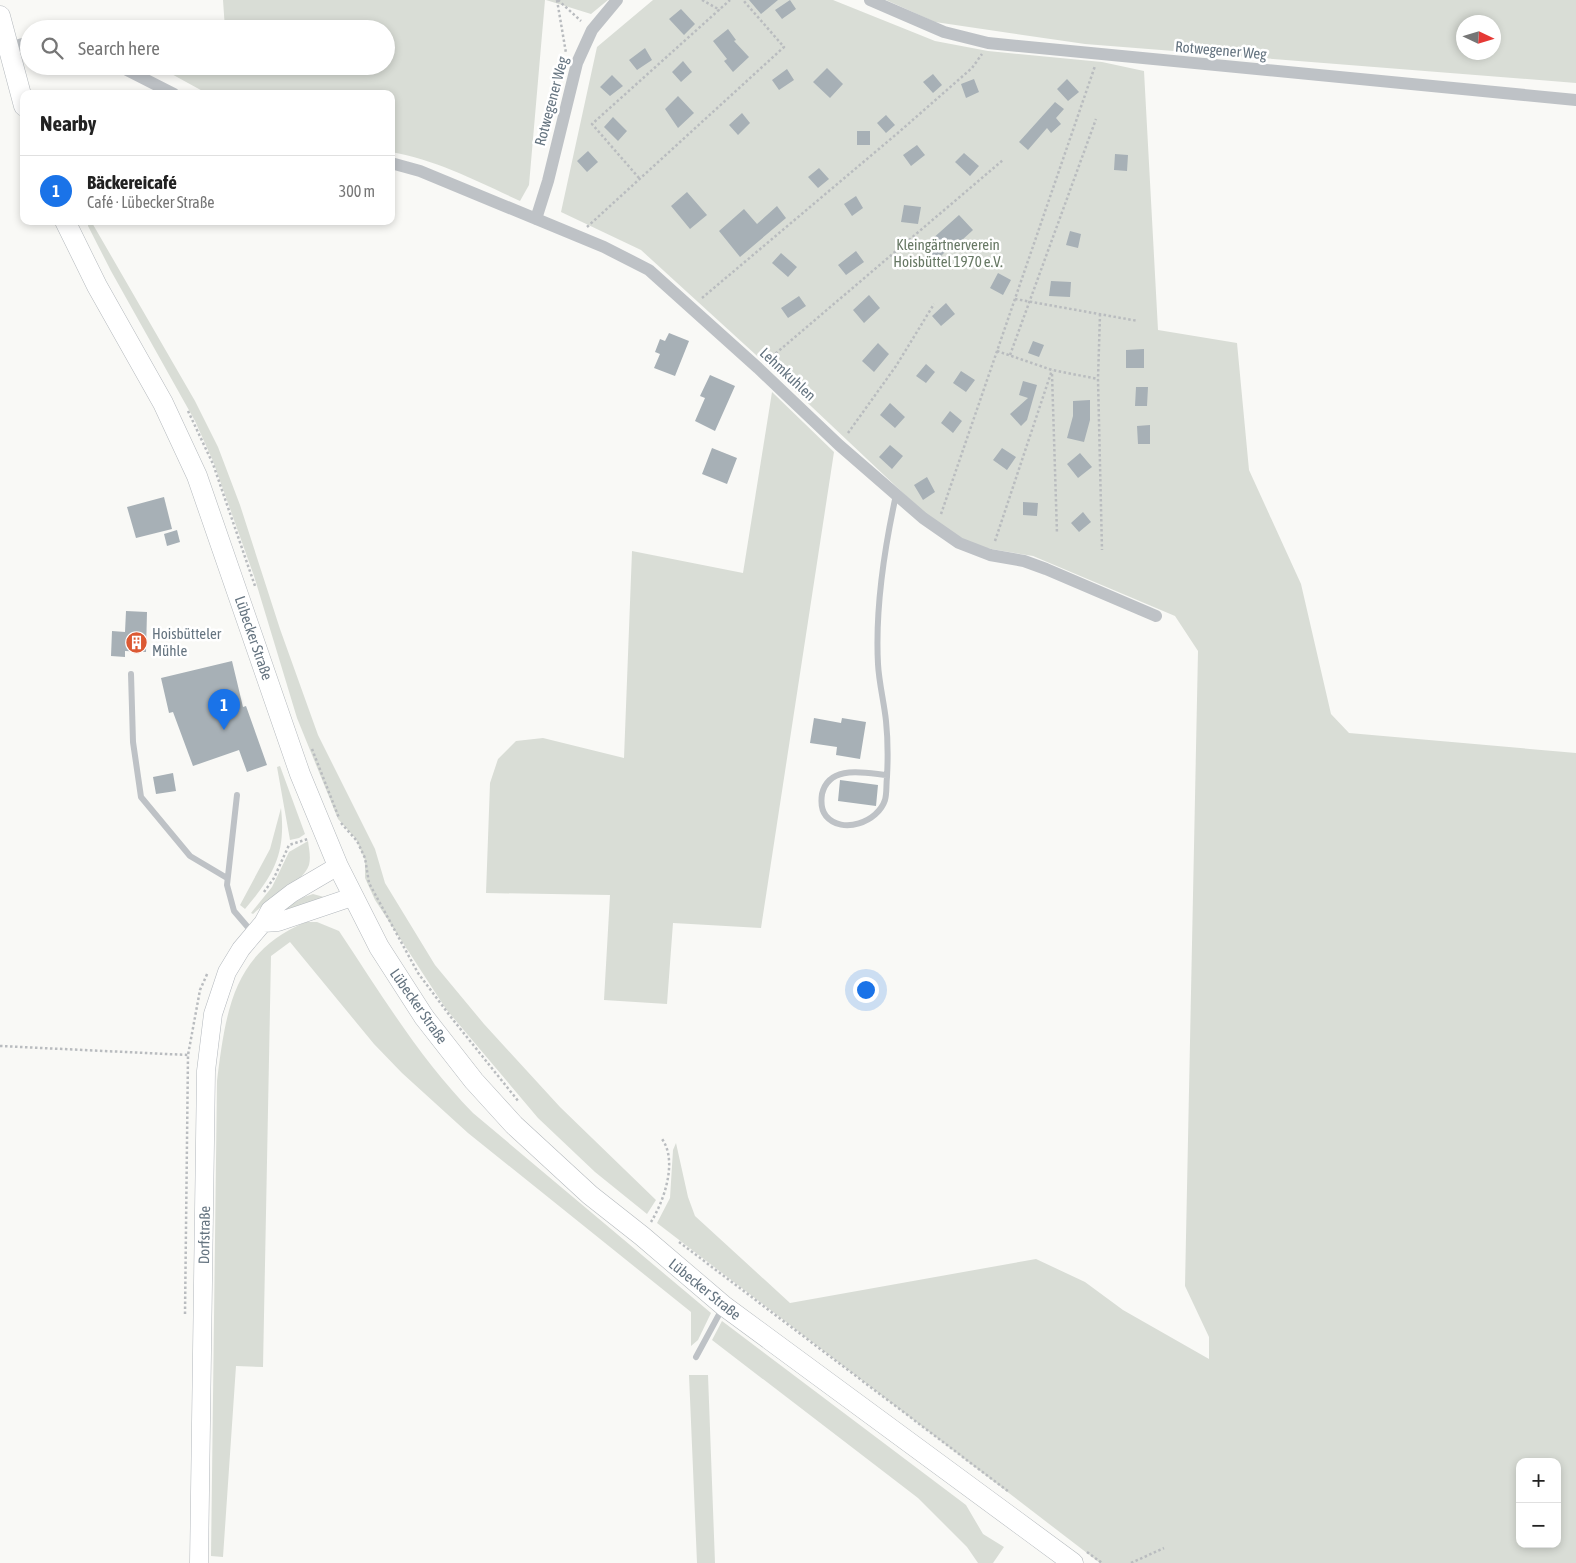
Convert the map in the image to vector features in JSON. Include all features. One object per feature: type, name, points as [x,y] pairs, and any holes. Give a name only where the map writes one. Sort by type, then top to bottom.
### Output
[{"type":"main road","points":[[0,16],[4,50],[20,95]]},
{"type":"main road","name":"Lübecker Straße","points":[[67,225],[97,286],[163,403],[197,476],[300,774],[338,866],[352,897],[379,947],[424,1018],[479,1087],[542,1153],[590,1195],[646,1225],[724,1306],[1076,1554]]},
{"type":"street","name":"Rotwegener Weg","points":[[536,220],[548,181],[571,81],[592,30],[617,0]]},
{"type":"street","name":"Rotwegener Weg","points":[[870,0],[944,32],[988,43],[1098,54],[1121,61],[1576,100]]},
{"type":"street","points":[[4,50],[20,45]]},
{"type":"street","points":[[137,75],[166,90]]},
{"type":"street","name":"Lehmkuhlen","points":[[395,164],[426,173],[629,258],[649,270],[758,368],[839,445],[936,528],[959,543],[990,555],[1024,561],[1046,569],[1156,616]]},
{"type":"street","name":"Dorfstraße","points":[[199,1563],[207,1056],[213,1014],[227,972],[270,910],[279,902],[338,866]]},
{"type":"street","points":[[258,928],[352,897]]},
{"type":"lane","points":[[887,775],[847,771],[836,775],[828,782],[823,792],[821,803],[825,815],[834,822],[844,825],[866,822],[875,815],[885,800],[887,775],[886,721],[878,667],[878,608],[896,494]]},
{"type":"lane","points":[[131,674],[133,742],[141,797],[190,856],[227,878]]},
{"type":"lane","points":[[237,795],[227,878],[234,910],[258,928]]},
{"type":"lane","points":[[696,1357],[724,1306]]},
{"type":"path","points":[[558,0],[592,30]]},
{"type":"path","points":[[558,0],[566,54]]},
{"type":"path","points":[[702,0],[720,10]]},
{"type":"path","points":[[639,178],[592,124],[730,0]]},
{"type":"path","points":[[577,236],[784,47],[743,0]]},
{"type":"path","points":[[691,307],[972,68],[982,56],[988,43]]},
{"type":"path","points":[[936,528],[1095,70],[1098,54]]},
{"type":"path","points":[[1010,356],[1096,119]]},
{"type":"path","points":[[758,368],[1003,160]]},
{"type":"path","points":[[1015,299],[1138,321]]},
{"type":"path","points":[[839,445],[896,366],[934,304]]},
{"type":"path","points":[[1100,314],[1098,379],[1102,550]]},
{"type":"path","points":[[997,351],[1052,370],[1098,379]]},
{"type":"path","points":[[1052,370],[1057,534]]},
{"type":"path","points":[[990,555],[1052,370]]},
{"type":"path","points":[[341,824],[357,841],[364,858],[369,884],[418,973],[456,1024],[523,1107]]},
{"type":"path","points":[[0,1046],[207,1056]]},
{"type":"path","points":[[646,1225],[666,1187],[669,1156],[668,1147],[662,1139]]},
{"type":"path","points":[[674,1239],[1012,1495]]},
{"type":"path","points":[[1131,1563],[1164,1548]]},
{"type":"path","points":[[1076,1554],[1102,1563]]},
{"type":"green space","points":[[223,0],[545,0],[529,185],[520,201],[441,166],[395,153],[395,90],[201,90],[173,75],[395,75],[395,20],[224,20]]},
{"type":"green space","points":[[546,0],[608,0],[591,14]]},
{"type":"green space","name":"Kleingärtnerverein Hoisbüttel 1970 e.V.","points":[[653,0],[833,0],[935,41],[988,51],[1102,62],[1144,71],[1158,330],[1237,343],[1249,470],[1301,584],[1331,714],[1349,733],[1576,753],[1576,1563],[1100,1563],[657,1223],[670,1198],[673,1150],[676,1143],[688,1197],[695,1216],[790,1303],[1036,1259],[1085,1282],[1123,1310],[1209,1359],[1209,1337],[1185,1286],[1198,651],[1175,616],[1033,556],[979,547],[938,526],[777,374],[641,250],[561,212],[597,47]]},
{"type":"green space","points":[[886,0],[1576,0],[1576,83],[1085,44],[935,22]]},
{"type":"green space","points":[[93,225],[195,401],[218,447],[240,505],[280,629],[318,735],[375,849],[385,883],[435,965],[484,1024],[560,1107],[656,1200],[647,1214],[595,1172],[538,1118],[446,1009],[375,900],[365,878],[365,860],[356,839],[338,819],[297,718],[254,576],[213,461],[195,421],[88,226]]},
{"type":"green space","points":[[772,392],[834,452],[761,928],[673,923],[667,1004],[604,1000],[610,895],[486,893],[490,783],[498,759],[516,741],[543,738],[624,758],[632,551],[743,573]]},
{"type":"green space","points":[[280,766],[305,834],[290,840],[277,767]]},
{"type":"green space","points":[[281,808],[282,838],[276,863],[264,885],[245,909],[240,905],[270,849]]},
{"type":"green space","points":[[308,841],[310,859],[305,872],[292,885],[253,914],[251,913],[272,887],[289,852]]},
{"type":"green space","points":[[313,894],[324,897],[275,914],[304,897]]},
{"type":"green space","points":[[306,922],[317,922],[339,931],[418,1048],[473,1113],[711,1313],[698,1340],[691,1346],[691,1312],[468,1133],[402,1073],[374,1044],[290,942],[271,956],[263,1367],[236,1366],[223,1557],[211,1556],[217,1081],[220,1055],[230,1007],[248,967],[263,950],[282,935]]},
{"type":"green space","points":[[722,1321],[966,1505],[983,1534],[1004,1547],[993,1563],[978,1563],[967,1547],[918,1498],[712,1340]]},
{"type":"green space","points":[[689,1375],[708,1375],[715,1563],[697,1563]]},
{"type":"building","points":[[749,0],[778,0],[761,14]]},
{"type":"building","points":[[790,0],[796,9],[782,19],[775,10]]},
{"type":"building","points":[[681,9],[695,24],[684,35],[669,19]]},
{"type":"building","points":[[728,29],[736,40],[734,41],[749,57],[733,72],[724,61],[727,59],[713,41]]},
{"type":"building","points":[[645,48],[652,60],[637,70],[629,60]]},
{"type":"building","points":[[683,61],[692,72],[681,82],[672,72]]},
{"type":"building","points":[[827,68],[843,84],[830,98],[813,82]]},
{"type":"building","points":[[787,69],[794,80],[779,90],[772,80]]},
{"type":"building","points":[[933,74],[942,85],[933,93],[923,82]]},
{"type":"building","points":[[612,75],[623,86],[610,96],[600,87]]},
{"type":"building","points":[[974,79],[979,92],[966,98],[961,84]]},
{"type":"building","points":[[1067,79],[1079,92],[1068,101],[1057,89]]},
{"type":"building","points":[[678,96],[694,113],[678,128],[665,109]]},
{"type":"building","points":[[1055,102],[1064,109],[1056,118],[1061,124],[1051,133],[1047,128],[1028,150],[1019,142]]},
{"type":"building","points":[[742,113],[750,123],[738,135],[729,125]]},
{"type":"building","points":[[886,115],[895,125],[886,133],[877,123]]},
{"type":"building","points":[[613,117],[627,131],[618,141],[604,127]]},
{"type":"building","points":[[857,131],[870,131],[870,145],[857,145]]},
{"type":"building","points":[[917,145],[925,155],[911,166],[903,155]]},
{"type":"building","points":[[588,151],[598,162],[587,172],[577,161]]},
{"type":"building","points":[[964,153],[979,166],[970,176],[955,162]]},
{"type":"building","points":[[1115,154],[1128,155],[1127,171],[1114,170]]},
{"type":"building","points":[[819,168],[829,179],[818,188],[808,177]]},
{"type":"building","points":[[687,192],[707,215],[690,229],[671,206]]},
{"type":"building","points":[[856,196],[863,208],[852,216],[844,204]]},
{"type":"building","points":[[904,205],[921,207],[918,224],[901,222]]},
{"type":"building","points":[[777,206],[786,218],[740,257],[719,231],[744,209],[757,224]]},
{"type":"building","points":[[959,215],[973,230],[961,241],[958,239],[935,262],[921,249]]},
{"type":"building","points":[[1070,231],[1081,234],[1078,248],[1066,245]]},
{"type":"building","points":[[856,251],[864,262],[846,275],[838,265]]},
{"type":"building","points":[[781,253],[797,267],[788,277],[772,263]]},
{"type":"building","points":[[998,273],[1011,280],[1003,295],[990,288]]},
{"type":"building","points":[[1051,281],[1071,282],[1070,297],[1049,296]]},
{"type":"building","points":[[869,295],[880,308],[864,323],[853,310]]},
{"type":"building","points":[[799,296],[806,306],[788,318],[781,308]]},
{"type":"building","points":[[946,303],[955,314],[941,326],[932,316]]},
{"type":"building","points":[[669,333],[689,341],[675,376],[654,368],[660,354],[655,352],[660,339],[665,341]]},
{"type":"building","points":[[1033,341],[1044,345],[1039,357],[1028,353]]},
{"type":"building","points":[[878,343],[889,354],[874,372],[862,361]]},
{"type":"building","points":[[1144,349],[1144,368],[1126,368],[1126,350]]},
{"type":"building","points":[[926,364],[935,372],[926,383],[916,376]]},
{"type":"building","points":[[961,371],[975,380],[966,392],[953,383]]},
{"type":"building","points":[[710,375],[735,386],[715,431],[695,421],[705,398],[700,396]]},
{"type":"building","points":[[1023,381],[1037,385],[1027,420],[1021,426],[1010,414],[1028,398],[1019,395]]},
{"type":"building","points":[[1136,387],[1148,387],[1147,406],[1135,406]]},
{"type":"building","points":[[1090,400],[1090,420],[1084,442],[1067,438],[1073,416],[1073,401]]},
{"type":"building","points":[[890,403],[905,417],[895,428],[880,415]]},
{"type":"building","points":[[950,411],[962,421],[953,433],[941,423]]},
{"type":"building","points":[[1150,425],[1150,444],[1138,444],[1137,426]]},
{"type":"building","points":[[890,445],[903,456],[892,469],[879,457]]},
{"type":"building","points":[[712,448],[737,458],[727,484],[702,474]]},
{"type":"building","points":[[1002,448],[1016,457],[1007,470],[993,460]]},
{"type":"building","points":[[1080,453],[1092,467],[1078,478],[1067,464]]},
{"type":"building","points":[[927,477],[935,492],[923,500],[914,485]]},
{"type":"building","points":[[164,497],[172,529],[136,538],[127,507]]},
{"type":"building","points":[[1023,502],[1038,503],[1037,516],[1023,515]]},
{"type":"building","points":[[1083,512],[1091,522],[1079,532],[1071,523]]},
{"type":"building","points":[[177,530],[180,542],[167,546],[164,534]]},
{"type":"building","points":[[126,611],[147,612],[146,652],[125,651],[125,657],[111,656],[112,631],[125,632]]},
{"type":"building","points":[[232,661],[243,707],[246,706],[267,765],[247,772],[239,750],[193,766],[173,712],[169,713],[161,678]]},
{"type":"building","points":[[814,718],[841,723],[842,718],[866,722],[860,759],[836,755],[837,747],[810,743]]},
{"type":"building","points":[[173,773],[176,791],[156,794],[153,777]]},
{"type":"building","points":[[840,780],[878,785],[876,806],[838,801]]},
{"type":"place","name":"Hoisbütteler Mühle","points":[[136,642]]},
{"type":"place","name":"Bäckereicafé","points":[[224,730]]}]
